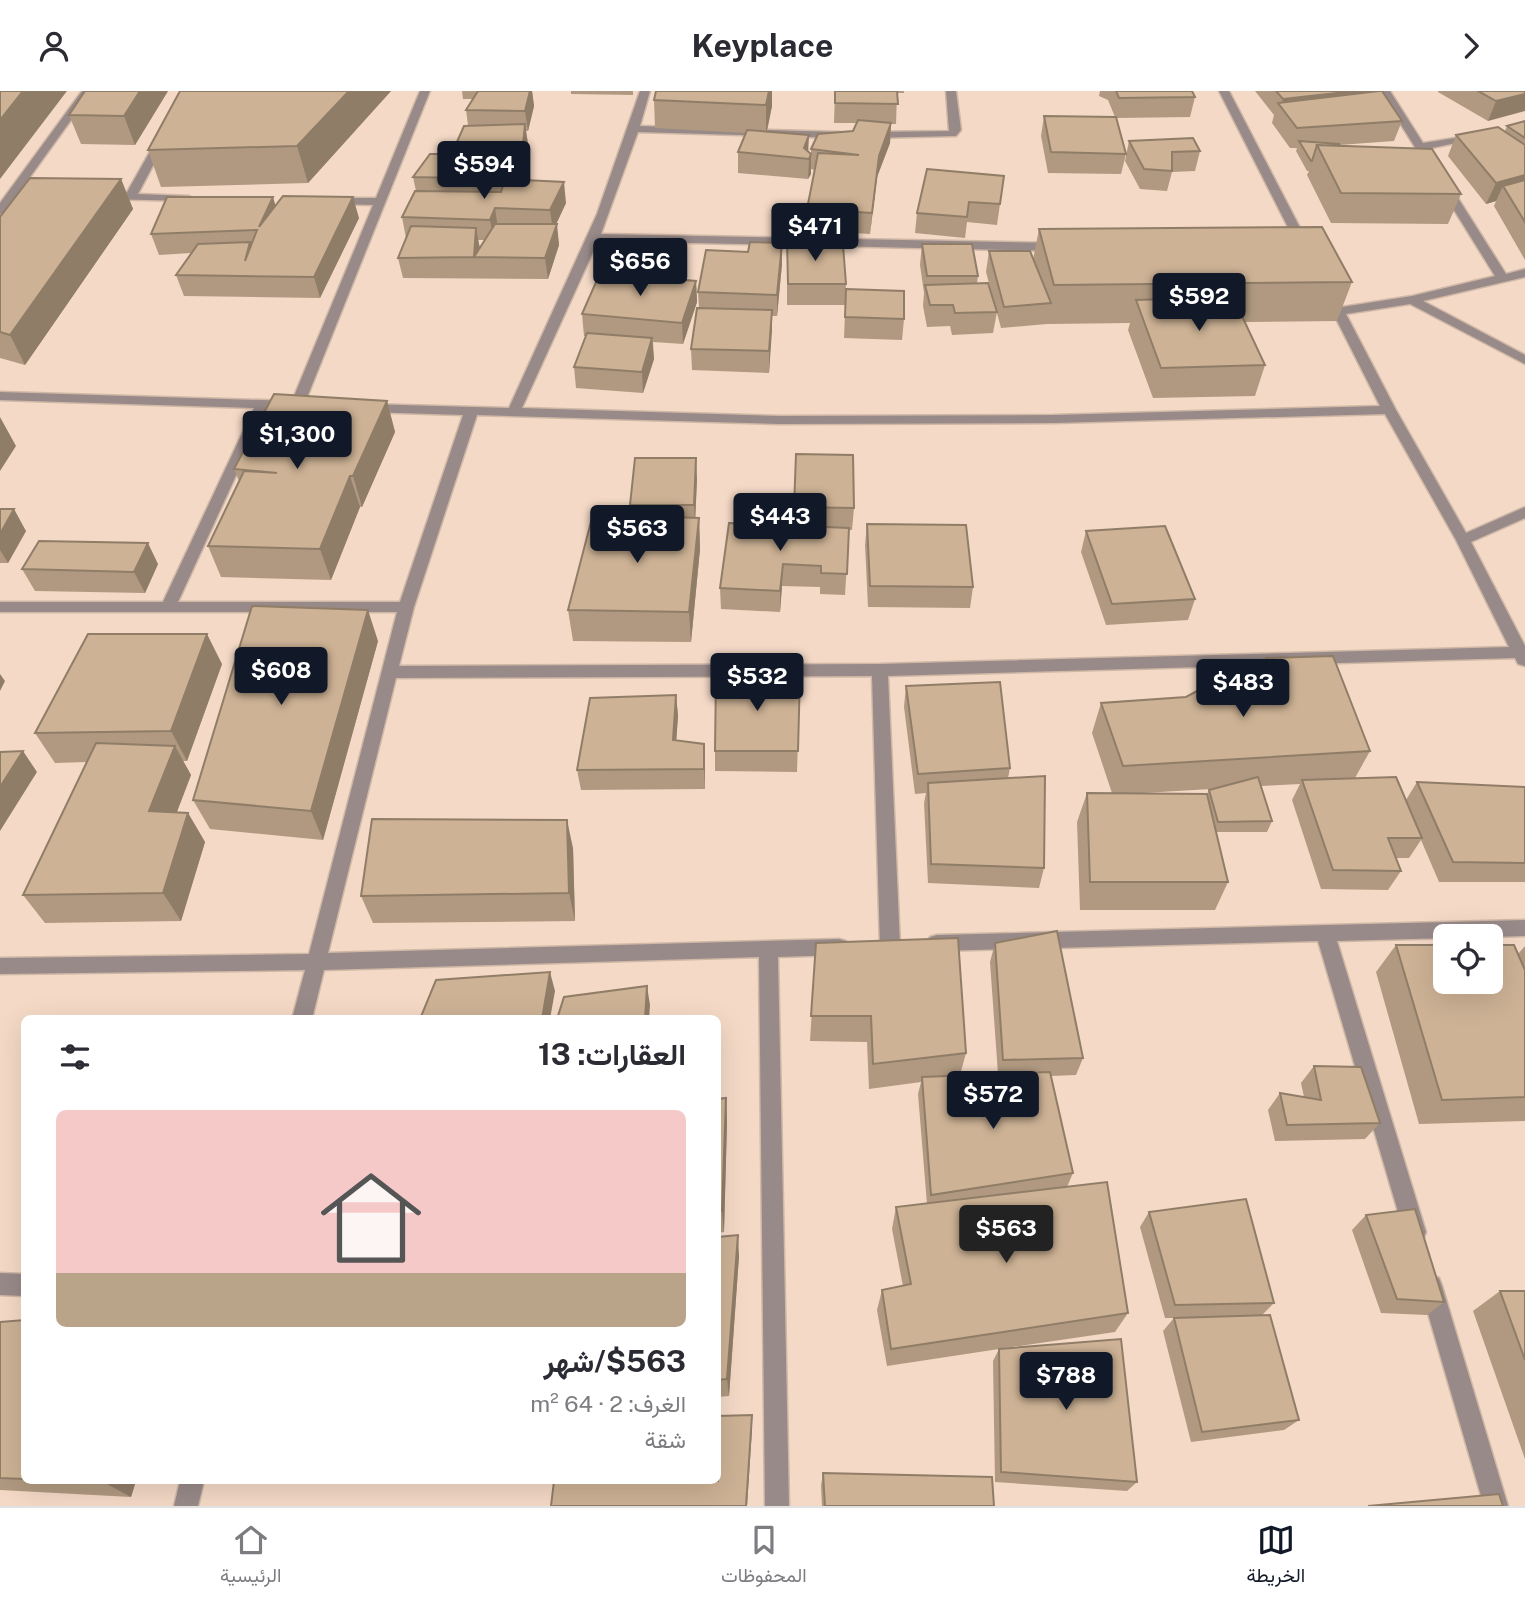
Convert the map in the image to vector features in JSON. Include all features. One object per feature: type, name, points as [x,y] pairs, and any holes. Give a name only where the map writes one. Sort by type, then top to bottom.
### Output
[{"type":"street","points":[[0,211],[87,91]]},
{"type":"street","points":[[0,396],[303,405],[425,91]]},
{"type":"street","points":[[513,414],[593,237],[636,129],[645,91]]},
{"type":"street","points":[[860,135],[952,134],[956,130],[951,91]]},
{"type":"street","points":[[391,672],[880,670],[1522,657],[1464,540],[1389,410],[1339,311],[1307,260],[1224,91]]},
{"type":"street","points":[[1385,91],[1503,279]]},
{"type":"street","points":[[130,198],[169,127]]},
{"type":"street","points":[[636,129],[847,135]]},
{"type":"street","points":[[1420,147],[1490,133]]},
{"type":"street","points":[[12,195],[25,196]]},
{"type":"street","points":[[90,197],[200,199]]},
{"type":"street","points":[[326,201],[382,202]]},
{"type":"street","points":[[593,237],[1072,247]]},
{"type":"street","points":[[1339,311],[1412,300],[1525,273]]},
{"type":"street","points":[[1412,300],[1525,361]]},
{"type":"street","points":[[169,605],[262,405]]},
{"type":"street","points":[[350,407],[513,414],[835,420],[1054,419],[1389,410]]},
{"type":"street","points":[[303,1015],[406,607],[471,412]]},
{"type":"street","points":[[1464,540],[1525,512]]},
{"type":"street","points":[[0,607],[406,607]]},
{"type":"street","points":[[880,670],[890,945]]},
{"type":"street","points":[[0,966],[316,962],[1525,928]]},
{"type":"street","points":[[1325,934],[1496,1506]]},
{"type":"street","points":[[768,950],[777,1506]]},
{"type":"street","points":[[0,1284],[21,1285]]},
{"type":"street","points":[[186,1506],[191,1484]]},
{"type":"building","points":[[0,91],[23,91],[0,120]]},
{"type":"building","points":[[85,91],[140,91],[124,116],[69,115]]},
{"type":"building","points":[[180,91],[349,91],[297,146],[148,150]]},
{"type":"building","points":[[478,91],[530,91],[525,111],[466,110]]},
{"type":"building","points":[[656,91],[769,91],[766,105],[654,100]]},
{"type":"building","points":[[835,91],[897,91],[898,104],[835,103]]},
{"type":"building","points":[[1116,91],[1192,91],[1195,97],[1119,98]]},
{"type":"building","points":[[1276,91],[1355,91],[1283,99]]},
{"type":"building","points":[[1382,91],[1402,121],[1297,128],[1278,103]]},
{"type":"building","points":[[1478,91],[1525,91],[1525,94],[1496,101]]},
{"type":"building","points":[[1044,116],[1116,117],[1126,154],[1051,152]]},
{"type":"building","points":[[858,120],[891,123],[879,156],[872,213],[807,209],[818,153],[859,155],[811,149],[818,134],[853,131]]},
{"type":"building","points":[[1525,121],[1525,138],[1507,126]]},
{"type":"building","points":[[525,124],[523,144],[456,144],[464,126]]},
{"type":"building","points":[[1498,127],[1525,145],[1525,175],[1496,183],[1456,135]]},
{"type":"building","points":[[747,130],[809,135],[804,148],[811,154],[809,159],[738,152]]},
{"type":"building","points":[[1193,138],[1200,151],[1172,152],[1172,171],[1144,169],[1129,141]]},
{"type":"building","points":[[1299,141],[1340,146],[1317,145],[1311,161]]},
{"type":"building","points":[[1317,145],[1432,149],[1461,194],[1341,193]]},
{"type":"building","points":[[430,154],[517,154],[505,179],[413,177]]},
{"type":"building","points":[[927,169],[1004,176],[1000,204],[969,202],[967,217],[917,213]]},
{"type":"building","points":[[30,178],[121,179],[10,335],[0,332],[0,217]]},
{"type":"building","points":[[505,179],[564,182],[550,210],[495,208],[490,220],[402,217],[415,191],[501,192]]},
{"type":"building","points":[[1525,180],[1525,222],[1503,186]]},
{"type":"building","points":[[283,196],[353,197],[314,277],[176,275],[198,244],[250,242],[245,261],[257,230],[151,234],[167,197],[273,197],[259,227]]},
{"type":"building","points":[[495,224],[557,224],[545,258],[474,257]]},
{"type":"building","points":[[411,226],[476,228],[474,257],[398,258]]},
{"type":"building","points":[[1322,227],[1352,282],[1054,285],[1039,229]]},
{"type":"building","points":[[787,240],[813,240],[813,245],[843,245],[846,284],[788,284]]},
{"type":"building","points":[[750,242],[782,243],[777,295],[698,292],[706,250],[748,252]]},
{"type":"building","points":[[922,244],[972,244],[978,276],[927,276]]},
{"type":"building","points":[[989,251],[1030,251],[1051,303],[1004,307]]},
{"type":"building","points":[[600,273],[696,281],[682,323],[582,314]]},
{"type":"building","points":[[988,283],[997,312],[955,313],[953,305],[930,305],[925,285]]},
{"type":"building","points":[[846,289],[904,291],[904,319],[845,317]]},
{"type":"building","points":[[1233,297],[1265,365],[1161,368],[1136,300]]},
{"type":"building","points":[[697,308],[772,310],[769,351],[691,349]]},
{"type":"building","points":[[587,333],[652,338],[642,372],[574,367]]},
{"type":"building","points":[[274,394],[387,401],[353,476],[350,476],[320,549],[208,546],[244,471],[277,473],[234,469]]},
{"type":"building","points":[[796,454],[853,455],[854,508],[794,507]]},
{"type":"building","points":[[635,458],[696,458],[694,505],[630,505]]},
{"type":"building","points":[[0,509],[14,509],[0,534]]},
{"type":"building","points":[[593,514],[699,518],[689,612],[568,610]]},
{"type":"building","points":[[729,523],[849,528],[847,574],[821,573],[821,566],[783,564],[780,591],[720,588]]},
{"type":"building","points":[[867,524],[966,525],[973,587],[870,586]]},
{"type":"building","points":[[1165,526],[1195,599],[1112,604],[1086,531]]},
{"type":"building","points":[[39,541],[148,543],[134,572],[22,569]]},
{"type":"building","points":[[252,606],[368,610],[311,811],[193,800]]},
{"type":"building","points":[[88,634],[207,634],[171,731],[35,733]]},
{"type":"building","points":[[1333,656],[1370,751],[1123,766],[1101,703],[1186,697],[1212,683],[1274,685],[1266,658]]},
{"type":"building","points":[[800,674],[798,751],[715,751],[716,675]]},
{"type":"building","points":[[1000,682],[1010,768],[918,774],[906,686]]},
{"type":"building","points":[[676,695],[673,740],[704,744],[704,769],[577,770],[590,698]]},
{"type":"building","points":[[96,743],[175,746],[149,811],[188,813],[163,893],[23,895]]},
{"type":"building","points":[[23,751],[0,787],[0,752]]},
{"type":"building","points":[[1045,776],[1044,868],[931,864],[928,783]]},
{"type":"building","points":[[1258,777],[1272,821],[1218,822],[1209,790]]},
{"type":"building","points":[[1396,777],[1422,838],[1388,838],[1401,871],[1333,870],[1302,780]]},
{"type":"building","points":[[1417,782],[1525,787],[1525,863],[1453,862]]},
{"type":"building","points":[[1087,793],[1207,794],[1228,882],[1090,882]]},
{"type":"building","points":[[372,819],[567,820],[569,893],[361,896]]},
{"type":"building","points":[[1057,931],[1083,1058],[1003,1060],[995,943]]},
{"type":"building","points":[[958,938],[966,1053],[873,1064],[871,1016],[811,1016],[816,943]]},
{"type":"building","points":[[1396,945],[1433,945],[1433,994],[1503,994],[1503,945],[1514,945],[1525,970],[1525,1097],[1442,1100]]},
{"type":"building","points":[[550,972],[543,1015],[422,1015],[436,980]]},
{"type":"building","points":[[647,986],[645,1015],[558,1015],[564,997]]},
{"type":"building","points":[[1314,1066],[1361,1067],[1380,1123],[1287,1125],[1280,1093],[1321,1100]]},
{"type":"building","points":[[1050,1072],[1073,1173],[931,1195],[922,1077]]},
{"type":"building","points":[[726,1098],[722,1211],[721,1211],[721,1099]]},
{"type":"building","points":[[1107,1182],[1128,1313],[891,1349],[882,1290],[911,1284],[896,1207]]},
{"type":"building","points":[[1246,1199],[1274,1303],[1175,1305],[1149,1212]]},
{"type":"building","points":[[1415,1209],[1444,1302],[1397,1299],[1366,1215]]},
{"type":"building","points":[[738,1235],[727,1379],[721,1380],[721,1237]]},
{"type":"building","points":[[1500,1291],[1525,1291],[1525,1360]]},
{"type":"building","points":[[1270,1315],[1299,1420],[1202,1432],[1174,1318]]},
{"type":"building","points":[[21,1320],[21,1479],[0,1478],[0,1322]]},
{"type":"building","points":[[1121,1339],[1137,1482],[1001,1472],[999,1349]]},
{"type":"building","points":[[752,1415],[746,1506],[551,1506],[554,1484],[721,1484],[721,1416]]},
{"type":"building","points":[[823,1473],[992,1477],[994,1506],[825,1506]]},
{"type":"building","points":[[1499,1494],[1503,1506],[1368,1506]]}]
